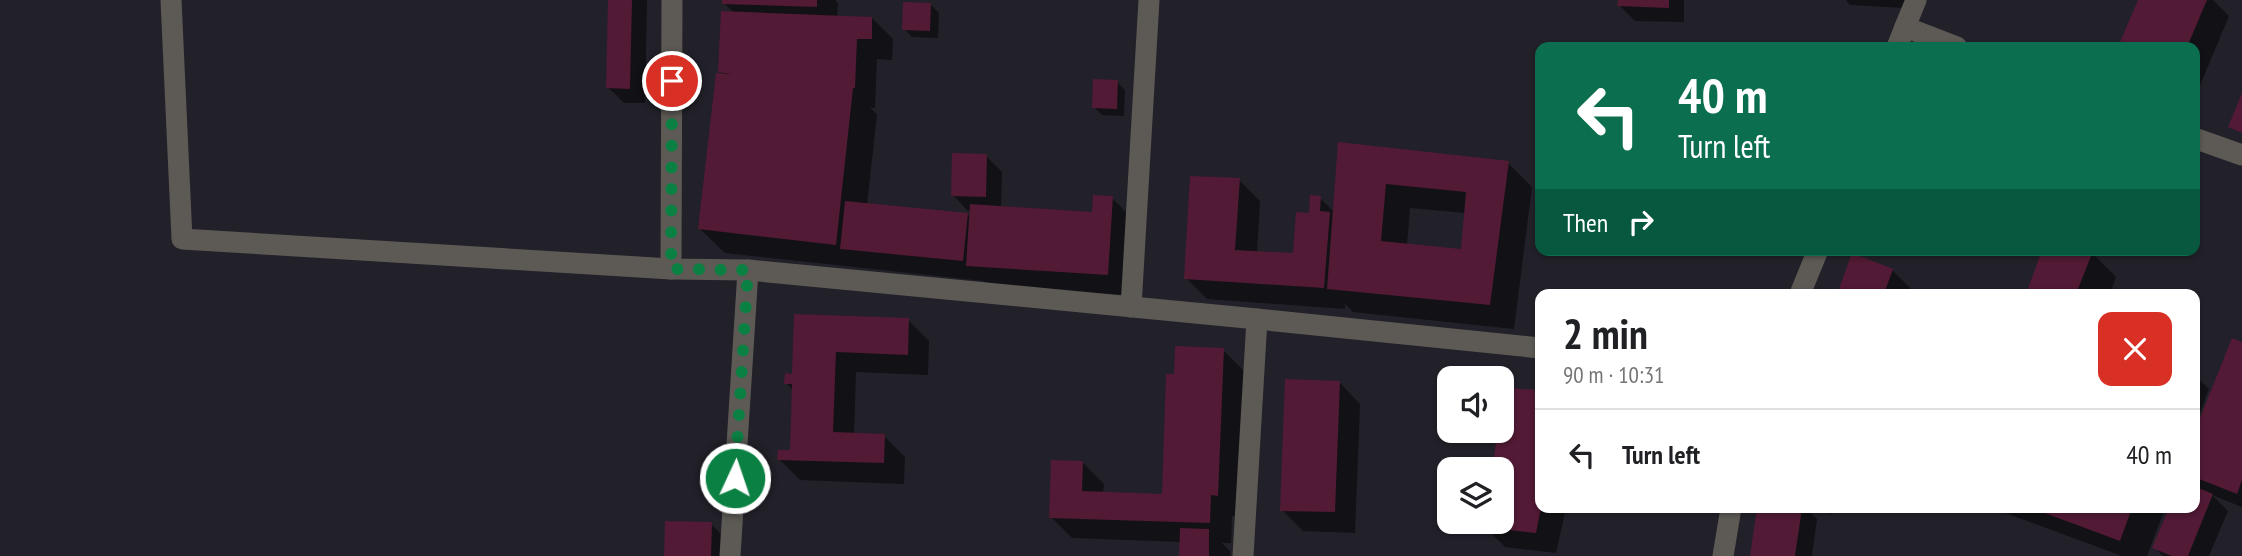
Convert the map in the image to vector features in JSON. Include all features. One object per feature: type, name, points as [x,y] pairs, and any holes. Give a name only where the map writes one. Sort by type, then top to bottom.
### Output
[{"type":"street","points":[[171,0],[182,239],[671,269],[748,270],[1535,347]]},
{"type":"street","points":[[671,269],[672,0]]},
{"type":"street","points":[[1131,307],[1150,0]]},
{"type":"street","points":[[1899,42],[1916,0]]},
{"type":"street","points":[[1905,27],[1944,42]]},
{"type":"street","points":[[2200,140],[2242,155]]},
{"type":"street","points":[[1802,289],[1816,256]]},
{"type":"street","points":[[730,556],[748,270]]},
{"type":"street","points":[[1243,556],[1257,318]]},
{"type":"street","points":[[1723,556],[1730,513]]},
{"type":"building","points":[[608,0],[632,0],[630,89],[606,88]]},
{"type":"building","points":[[722,0],[817,0],[817,7],[722,4]]},
{"type":"building","points":[[1618,0],[1669,0],[1669,8],[1617,6]]},
{"type":"building","points":[[2138,0],[2207,0],[2189,42],[2120,42]]},
{"type":"building","points":[[903,2],[931,3],[930,31],[902,30]]},
{"type":"building","points":[[721,11],[872,17],[872,39],[857,39],[855,88],[836,245],[698,229],[716,73],[731,74],[718,72]]},
{"type":"building","points":[[1093,79],[1118,80],[1117,109],[1092,108]]},
{"type":"building","points":[[2242,93],[2242,133],[2228,127]]},
{"type":"building","points":[[1338,142],[1509,161],[1490,305],[1327,289]],"holes":[[[1386,184],[1466,192],[1461,249],[1381,241]]]},
{"type":"building","points":[[952,153],[987,154],[986,197],[951,196]]},
{"type":"building","points":[[1190,176],[1240,178],[1235,250],[1293,253],[1296,212],[1309,213],[1310,195],[1321,196],[1320,211],[1330,212],[1324,288],[1184,279]]},
{"type":"building","points":[[1093,195],[1113,196],[1108,275],[966,266],[970,204],[1092,212]]},
{"type":"building","points":[[845,201],[968,213],[963,261],[840,249]]},
{"type":"building","points":[[1851,256],[1860,256],[1893,269],[1886,289],[1839,289]]},
{"type":"building","points":[[2040,256],[2091,256],[2078,289],[2028,289]]},
{"type":"building","points":[[794,314],[909,318],[908,355],[836,352],[833,432],[885,434],[884,463],[777,460],[778,450],[790,450],[792,384],[784,384],[785,373],[792,374]]},
{"type":"building","points":[[2232,338],[2242,342],[2242,480],[2237,494],[2200,479],[2200,418]]},
{"type":"building","points":[[1175,346],[1224,348],[1218,496],[1211,495],[1210,523],[1049,518],[1051,460],[1083,461],[1082,491],[1162,494],[1166,374],[1174,374]]},
{"type":"building","points":[[1285,379],[1340,381],[1335,512],[1280,511]]},
{"type":"building","points":[[1514,389],[1535,390],[1535,513],[1540,513],[1536,533],[1514,531],[1514,457],[1494,457],[1496,443],[1514,443]]},
{"type":"building","points":[[2200,489],[2213,494],[2188,556],[2172,556],[2152,548],[2167,513],[2200,513]]},
{"type":"building","points":[[1756,513],[1801,513],[1795,556],[1750,556]]},
{"type":"building","points":[[2044,513],[2130,513],[2120,541]]},
{"type":"building","points":[[665,521],[712,522],[711,556],[664,556]]},
{"type":"building","points":[[1180,528],[1209,529],[1209,556],[1179,556]]},
{"type":"route","points":[[672,81],[671,269],[748,270],[735,478]]}]
